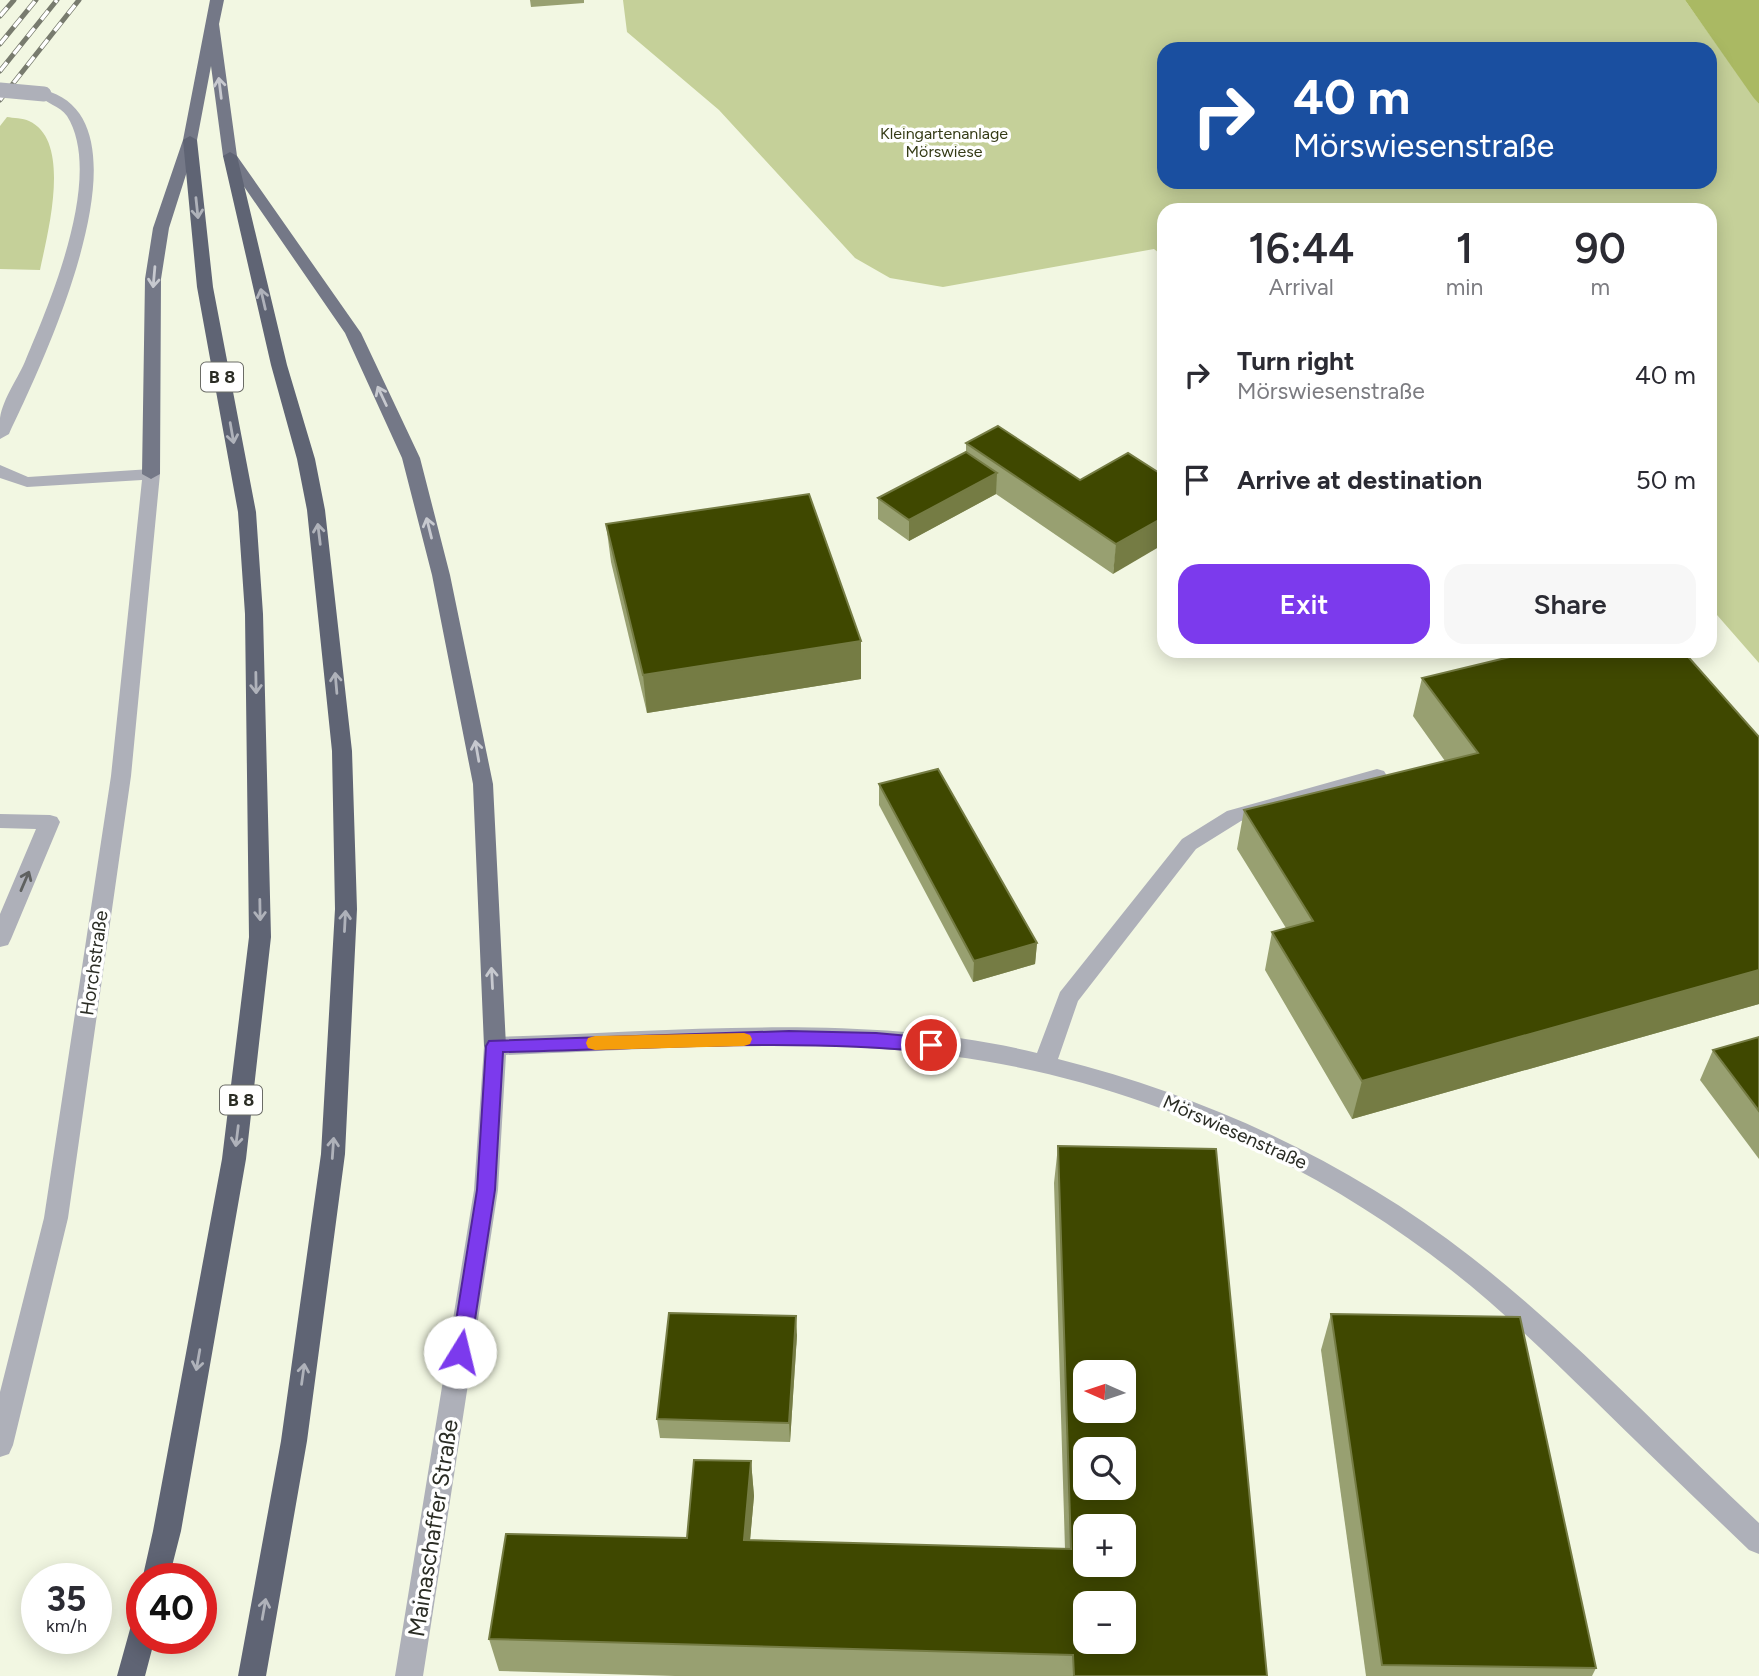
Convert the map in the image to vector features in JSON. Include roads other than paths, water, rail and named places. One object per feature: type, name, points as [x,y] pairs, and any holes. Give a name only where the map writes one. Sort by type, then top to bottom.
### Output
[{"type":"highway","name":"B 8","points":[[159,1563],[167,1531],[234,1159],[260,937],[254,614],[247,512],[205,288],[190,140]]},
{"type":"highway","name":"B 8","points":[[230,156],[279,365],[306,458],[316,510],[342,751],[345,896],[333,1154],[294,1441],[252,1676]]},
{"type":"highway","points":[[131,1676],[136,1654]]},
{"type":"main road","name":"B 8","points":[[190,140],[217,0]]},
{"type":"main road","name":"B 8","points":[[212,20],[230,156]]},
{"type":"main road","points":[[151,474],[153,279],[161,228],[190,140]]},
{"type":"main road","points":[[230,156],[353,333],[411,458],[441,575],[483,785],[495,1046]]},
{"type":"street","points":[[0,90],[44,94],[74,115],[88,151],[84,216],[47,328],[0,434]]},
{"type":"street","points":[[0,470],[10,477],[27,482],[151,474]]},
{"type":"street","name":"Horchstraße","points":[[1,1441],[56,1218],[121,776],[151,474]]},
{"type":"street","points":[[1045,1064],[1068,998],[1189,844],[1234,816],[1377,776]]},
{"type":"street","points":[[0,821],[50,822],[0,939]]},
{"type":"street","name":"Mörswiesenstraße","points":[[495,1046],[789,1038],[876,1040],[958,1048],[1045,1064],[1130,1087],[1208,1116],[1335,1178],[1439,1247],[1527,1318],[1759,1541]]},
{"type":"street","name":"Mainaschaffer Straße","points":[[409,1676],[486,1190],[495,1046]]},
{"type":"railway","points":[[0,16],[14,0]]},
{"type":"railway","points":[[0,44],[36,0]]},
{"type":"railway","points":[[0,71],[57,0]]},
{"type":"railway","points":[[0,100],[79,0]]},
{"type":"park label","name":"Kleingartenanlage Mörswiese","points":[[944,142]]}]
